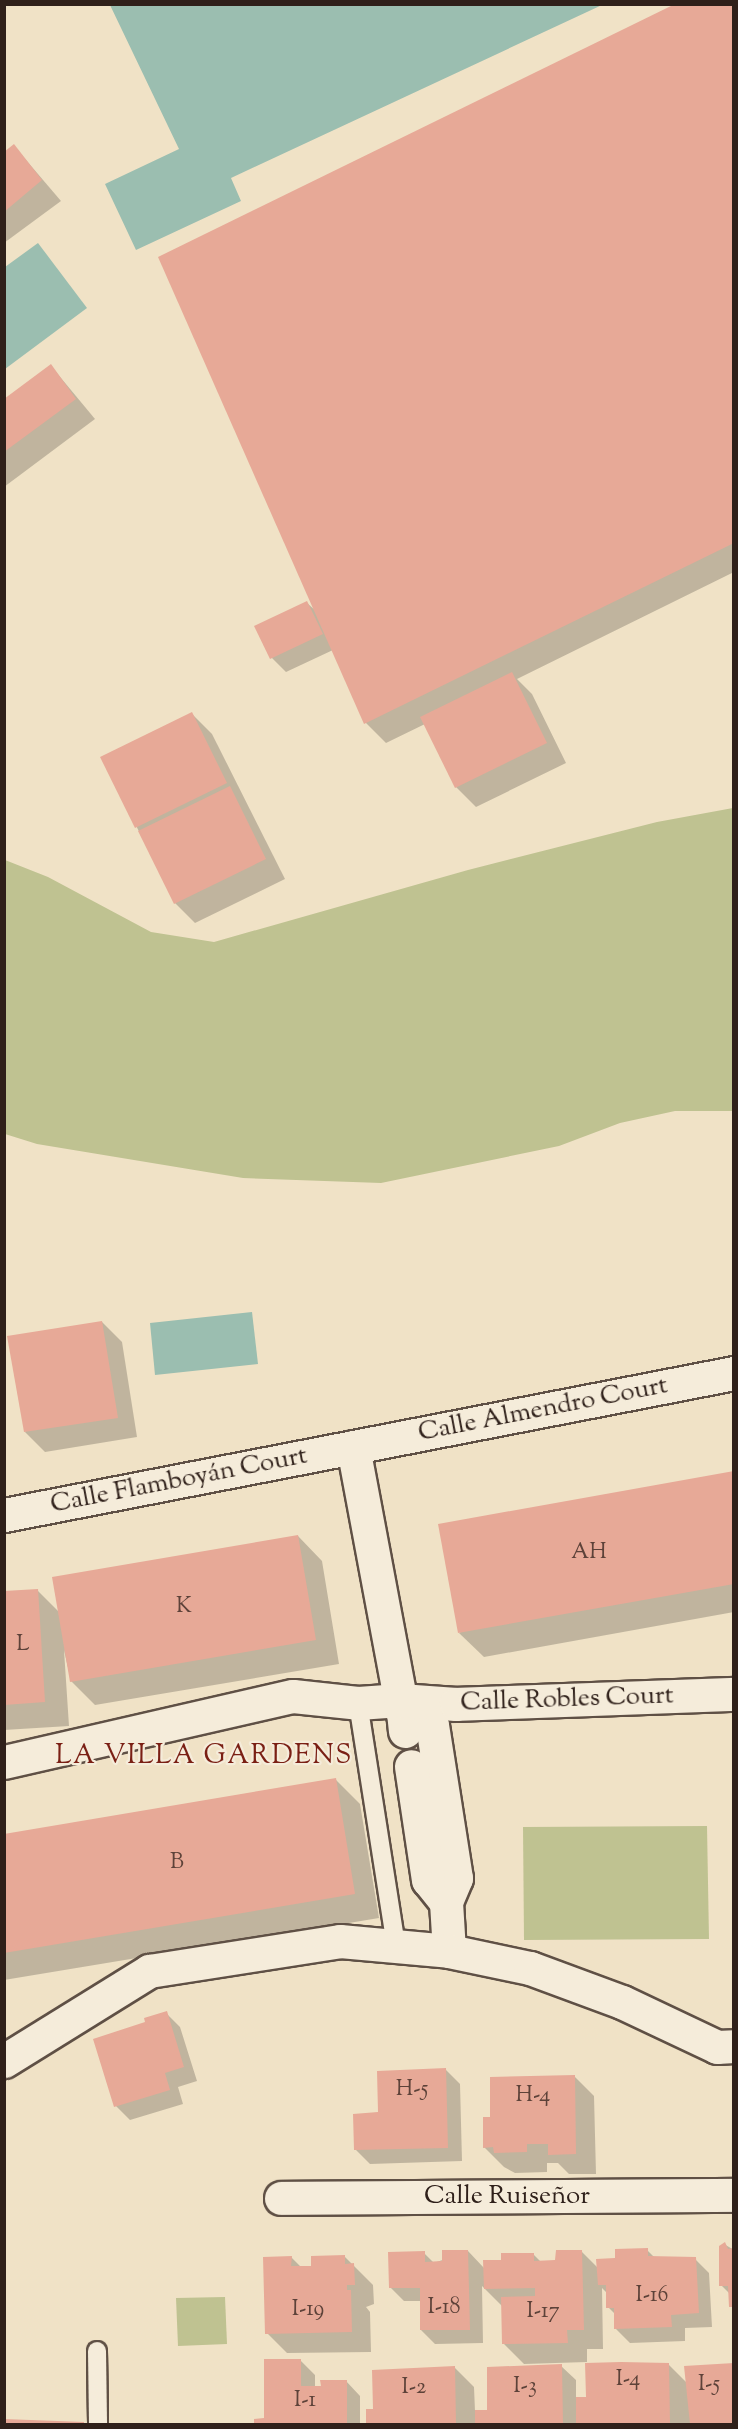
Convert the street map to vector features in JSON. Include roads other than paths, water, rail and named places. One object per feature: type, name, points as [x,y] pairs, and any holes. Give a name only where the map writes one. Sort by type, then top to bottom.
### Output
[{"type":"street","name":"Calle Almendro Court","points":[[353,1447],[734,1373]]},
{"type":"street","name":"Calle Flamboyán Court","points":[[4,1515],[353,1447]]},
{"type":"street","points":[[353,1447],[403,1715],[432,1725],[456,1878],[446,1902],[449,1951]]},
{"type":"street","name":"Calle Robles Court","points":[[4,1762],[293,1696],[358,1703],[403,1715],[456,1704],[734,1694]]},
{"type":"street","points":[[411,1766],[428,1880],[446,1902]]},
{"type":"street","points":[[4,2061],[149,1971],[340,1941],[449,1951],[530,1968],[622,2002],[717,2047],[734,2046]]},
{"type":"street","name":"Calle Ruiseñor","points":[[280,2198],[734,2195]]},
{"type":"lane","points":[[358,1703],[396,1946]]},
{"type":"lane","points":[[97,2350],[98,2424]]},
{"type":"district","name":"LA VILLA GARDENS","points":[[204,1757]]}]
